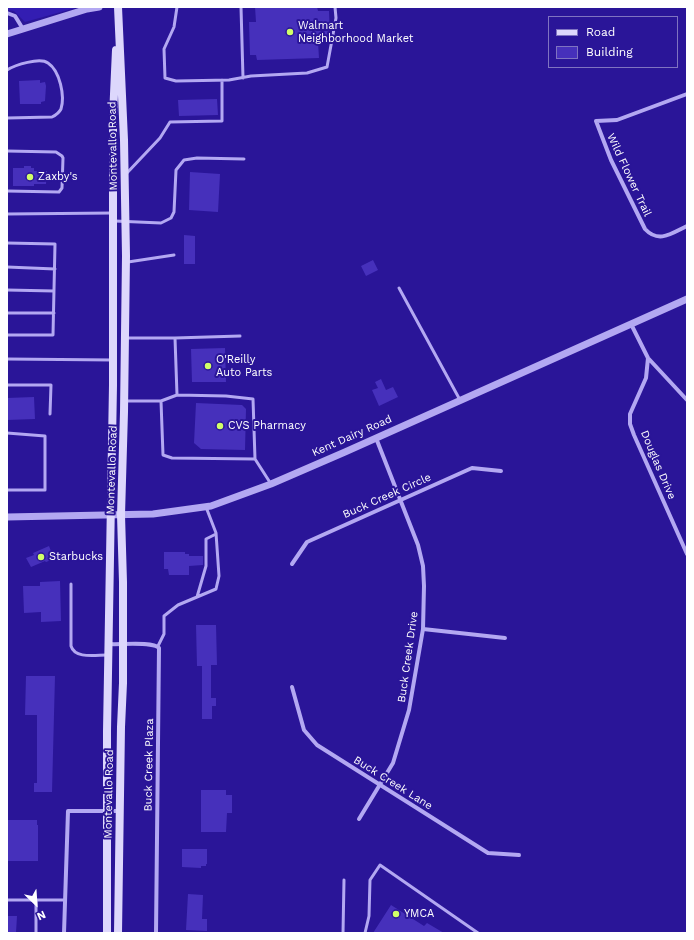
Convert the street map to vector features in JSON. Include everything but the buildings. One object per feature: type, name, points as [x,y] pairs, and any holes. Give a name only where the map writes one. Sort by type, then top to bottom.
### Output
[{"type":"main road","name":"Montevallo Road","points":[[118,7],[125,175],[126,262],[121,515],[123,645],[118,933]]},
{"type":"main road","name":"Montevallo Road","points":[[107,933],[107,810],[113,360],[113,116],[118,7]]},
{"type":"street","points":[[7,34],[76,10],[99,7]]},
{"type":"street","points":[[7,13],[16,16],[22,29]]},
{"type":"street","name":"Wild Flower Trail","points":[[687,94],[617,120],[596,121],[611,160],[645,229],[653,236],[660,237],[687,226]]},
{"type":"street","name":"Kent Dairy Road","points":[[7,517],[153,514],[211,506],[271,484],[687,299]]},
{"type":"street","points":[[631,324],[648,358],[687,400]]},
{"type":"street","name":"Douglas Drive","points":[[648,358],[646,378],[630,414],[630,424],[687,554]]},
{"type":"street","name":"Buck Creek Drive","points":[[359,819],[393,763],[409,710],[423,628],[423,566],[418,545],[376,438]]},
{"type":"street","name":"Buck Creek Circle","points":[[292,564],[307,542],[472,468],[501,471]]},
{"type":"street","points":[[423,628],[505,638]]},
{"type":"street","points":[[109,644],[139,644],[158,646]]},
{"type":"street","name":"Buck Creek Plaza","points":[[156,933],[160,654],[158,646]]},
{"type":"street","name":"Buck Creek Lane","points":[[292,688],[304,730],[317,745],[488,853],[519,855]]},
{"type":"street","points":[[64,933],[68,811],[120,811]]},
{"type":"lane","points":[[177,7],[174,26],[164,49],[165,78],[176,81],[222,80],[307,73],[328,67],[336,18],[335,7]]},
{"type":"lane","points":[[241,7],[243,78]]},
{"type":"lane","points":[[7,70],[22,64],[41,60],[49,63],[60,79],[62,98],[61,108],[58,114],[52,117],[7,118]]},
{"type":"lane","points":[[125,175],[160,138],[170,122],[222,121],[222,80]]},
{"type":"lane","points":[[7,151],[56,152],[63,158],[62,188],[59,192],[7,191]]},
{"type":"lane","points":[[7,214],[113,217],[125,221],[161,223],[171,218],[174,212],[176,170],[184,160],[197,158],[244,159]]},
{"type":"lane","points":[[7,243],[56,244],[53,335],[7,334]]},
{"type":"lane","points":[[126,262],[174,255]]},
{"type":"lane","points":[[7,268],[55,269]]},
{"type":"lane","points":[[399,288],[460,400]]},
{"type":"lane","points":[[7,290],[54,291]]},
{"type":"lane","points":[[7,313],[54,313]]},
{"type":"lane","points":[[125,338],[240,336]]},
{"type":"lane","points":[[175,338],[177,395]]},
{"type":"lane","points":[[7,359],[113,360]]},
{"type":"lane","points":[[7,385],[51,386],[50,414]]},
{"type":"lane","points":[[124,401],[161,401],[177,395],[226,396],[253,399],[255,460],[271,484]]},
{"type":"lane","points":[[161,401],[163,455],[172,458],[255,460]]},
{"type":"lane","points":[[7,433],[45,436],[45,490],[7,490]]},
{"type":"lane","points":[[158,646],[164,634],[164,616],[178,606],[216,589],[219,576],[216,534],[206,507]]},
{"type":"lane","points":[[197,597],[206,566],[206,539],[216,534]]},
{"type":"lane","points":[[71,584],[72,651],[77,654],[109,655]]},
{"type":"lane","points":[[365,933],[369,916],[370,880],[380,865],[478,933]]},
{"type":"lane","points":[[343,933],[344,880]]},
{"type":"lane","points":[[7,900],[65,900]]},
{"type":"lane","points":[[36,900],[36,933]]},
{"type":"shaded area","points":[[7,7],[79,7],[25,22],[14,11],[7,10]]},
{"type":"place","name":"Walmart Neighborhood Market","points":[[290,32]]},
{"type":"place","name":"Zaxby's","points":[[30,177]]},
{"type":"place","name":"O'Reilly Auto Parts","points":[[208,366]]},
{"type":"place","name":"CVS Pharmacy","points":[[220,426]]},
{"type":"place","name":"Starbucks","points":[[41,557]]},
{"type":"place","name":"YMCA","points":[[396,914]]}]
